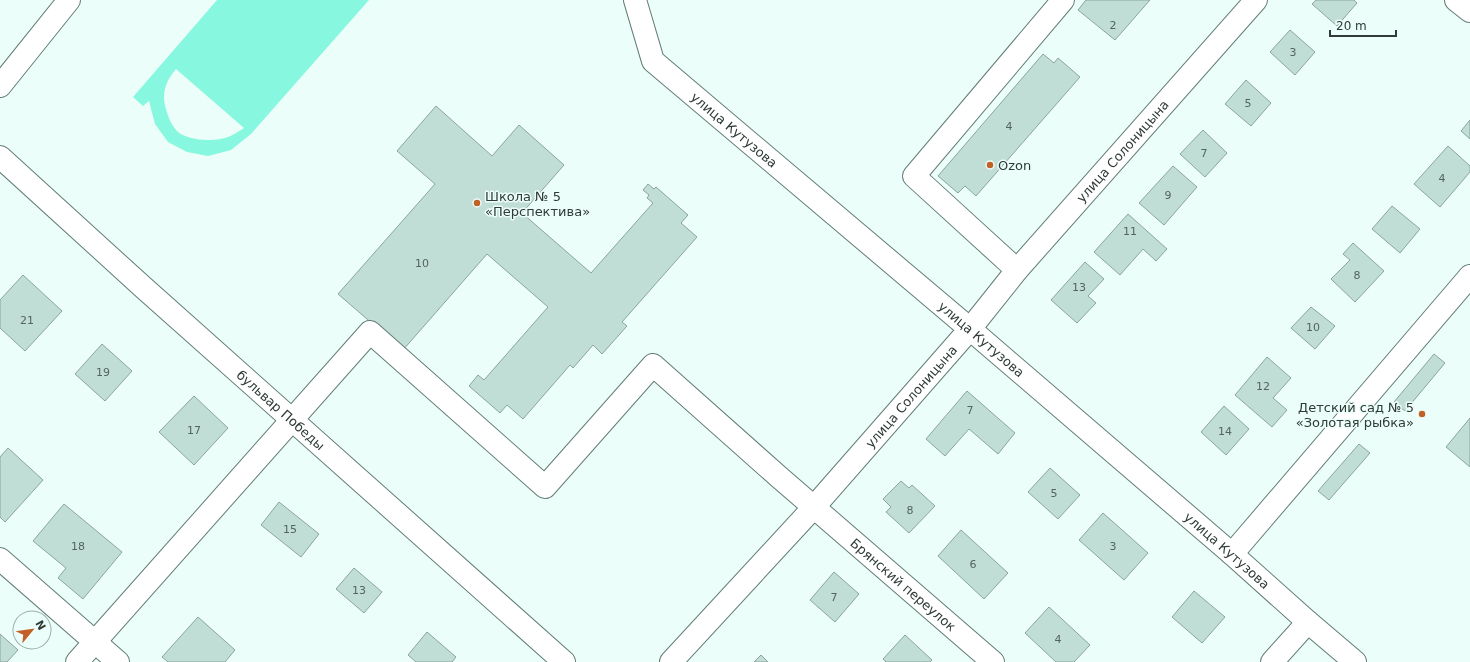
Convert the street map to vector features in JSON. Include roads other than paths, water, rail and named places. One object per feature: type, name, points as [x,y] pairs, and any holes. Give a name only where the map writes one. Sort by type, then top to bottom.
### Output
[{"type":"street","points":[[0,86],[68,0]]},
{"type":"street","name":"улица Кутузова","points":[[635,0],[653,61],[970,329],[1232,554],[1355,662]]},
{"type":"street","points":[[1017,270],[914,176],[1063,0]]},
{"type":"street","name":"улица Солоницына","points":[[671,662],[814,507],[970,329],[1017,270],[1256,0]]},
{"type":"street","points":[[1456,0],[1470,11]]},
{"type":"street","name":"бульвар Победы","points":[[0,157],[144,288],[564,662]]},
{"type":"street","points":[[1232,554],[1470,276]]},
{"type":"street","name":"Брянский переулок","points":[[293,420],[370,332],[545,487],[653,365],[993,662]]},
{"type":"street","points":[[77,662],[293,420]]},
{"type":"street","points":[[0,560],[118,662]]},
{"type":"street","points":[[1272,662],[1308,622]]},
{"type":"place","name":"Ozon","points":[[990,165]]},
{"type":"place","name":"Школа № 5 «Перспектива»","points":[[477,203]]},
{"type":"place","name":"Детский сад № 5 «Золотая рыбка»","points":[[1422,414]]}]
